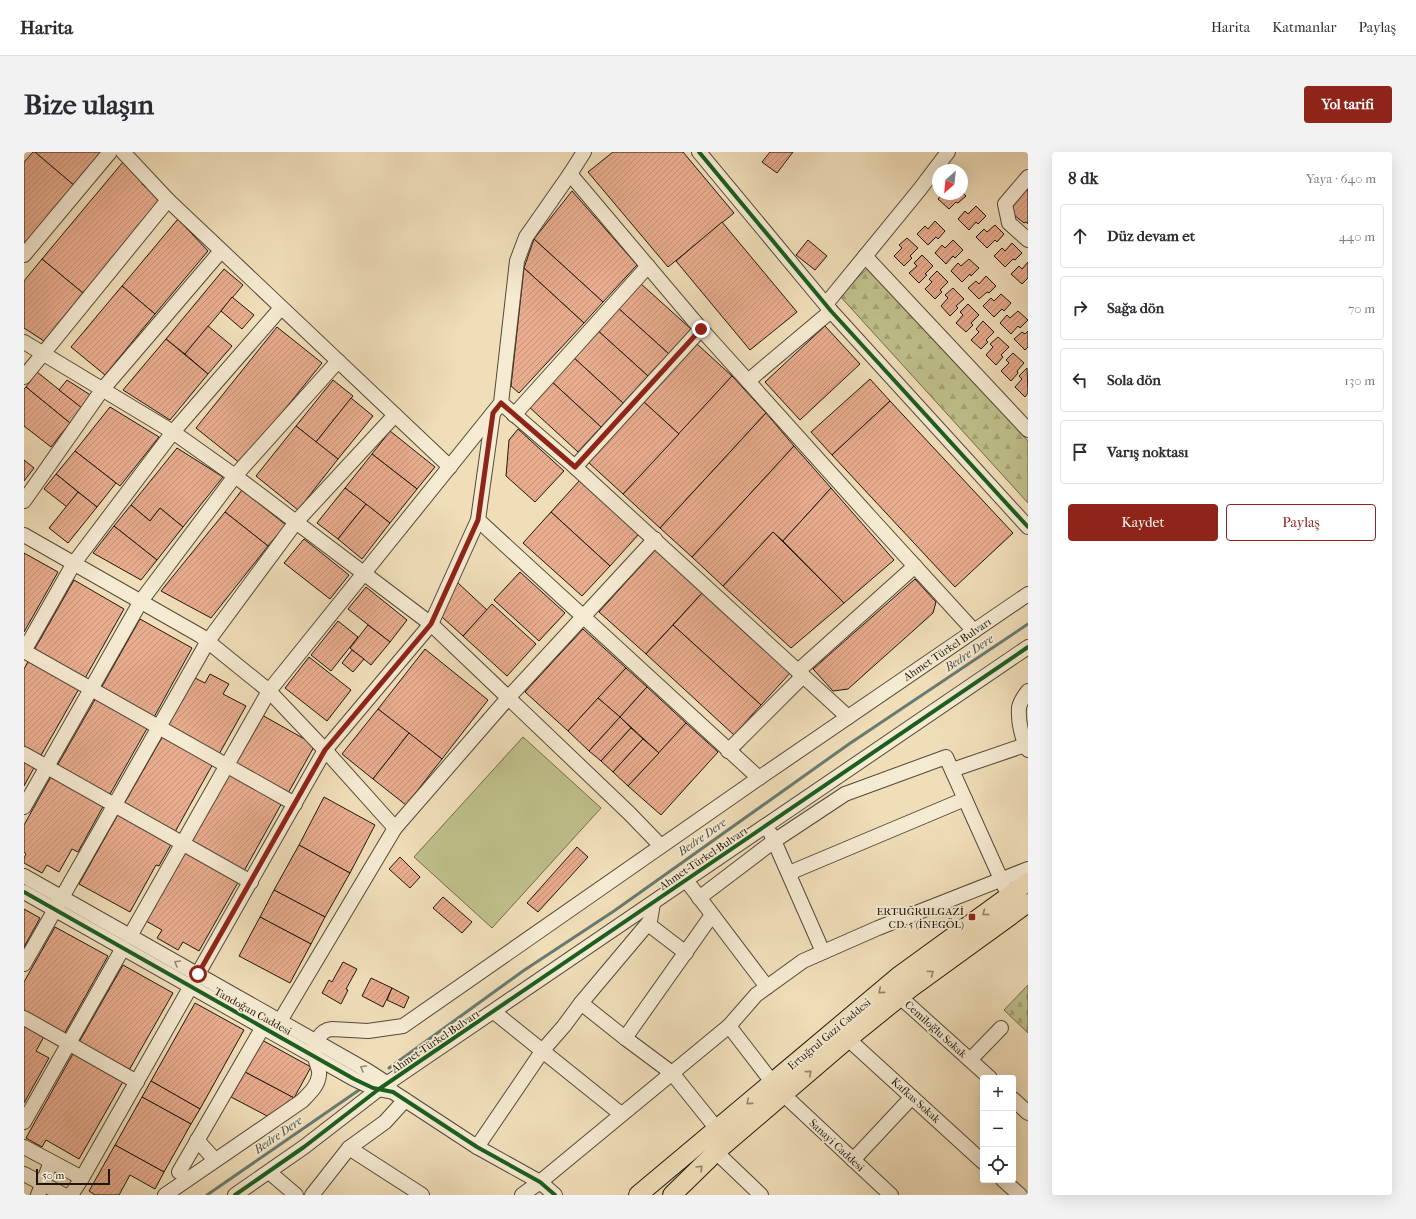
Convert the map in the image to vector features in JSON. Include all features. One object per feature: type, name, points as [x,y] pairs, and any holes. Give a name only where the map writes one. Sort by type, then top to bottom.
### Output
[{"type":"main road","name":"Ertuğrul Gazi Caddesi","points":[[672,1195],[778,1089],[900,975],[1005,888],[1028,882]]},
{"type":"main road","name":"Ertuğrul Gazi Caddesi","points":[[638,1195],[717,1129],[778,1089],[848,1039],[900,997],[1028,903]]},
{"type":"street","points":[[24,255],[110,152]]},
{"type":"street","points":[[123,152],[168,200],[450,467]]},
{"type":"street","points":[[71,1195],[137,1082],[325,750],[431,624],[478,520],[497,408],[517,261],[526,237],[584,152]]},
{"type":"street","points":[[698,152],[828,307],[1028,527]]},
{"type":"street","points":[[748,381],[828,307],[864,256],[920,189],[948,152]]},
{"type":"street","points":[[570,174],[701,329],[974,631]]},
{"type":"street","points":[[1028,177],[1005,204],[1009,223],[1028,240]]},
{"type":"street","points":[[24,377],[168,200]]},
{"type":"street","points":[[24,501],[102,390],[221,251]]},
{"type":"street","points":[[864,256],[1028,430]]},
{"type":"street","points":[[514,415],[648,266]]},
{"type":"street","points":[[281,308],[173,432],[74,563],[24,651],[295,804]]},
{"type":"street","points":[[575,467],[701,329]]},
{"type":"street","points":[[24,342],[173,432],[235,476],[431,624],[661,846]]},
{"type":"street","points":[[24,807],[141,601],[235,476],[338,361]]},
{"type":"street","points":[[497,408],[514,415],[575,467],[848,717]]},
{"type":"street","points":[[24,1122],[269,691],[497,408]]},
{"type":"street","points":[[24,964],[208,641],[296,522],[395,415]]},
{"type":"street","points":[[478,520],[759,778]]},
{"type":"street","points":[[24,535],[196,632],[208,641],[269,691],[325,750],[395,828]]},
{"type":"street","points":[[280,1021],[395,828],[508,698],[655,539]]},
{"type":"street","points":[[728,751],[801,673],[915,566]]},
{"type":"street","name":"Ahmet Türkel Bulvarı","points":[[316,1041],[327,1029],[368,1031],[403,1026],[759,778],[1028,594]]},
{"type":"street","name":"Ahmet Türkel Bulvarı","points":[[235,1195],[494,1012],[1028,647]]},
{"type":"street","points":[[952,770],[1027,746],[1020,724],[1019,709],[1020,703],[1028,691]]},
{"type":"street","points":[[24,754],[251,882]]},
{"type":"street","points":[[699,898],[774,841],[845,794],[946,757],[1005,888]]},
{"type":"street","points":[[789,873],[965,799]]},
{"type":"street","points":[[767,825],[823,952]]},
{"type":"street","points":[[522,1195],[540,1182],[729,1026],[756,995],[803,962],[878,928],[1005,888],[1028,869]]},
{"type":"street","name":"Tandoğan Caddesi","points":[[24,876],[62,897],[126,942],[194,981],[263,1027],[354,1079],[373,1088],[387,1089]]},
{"type":"street","points":[[686,880],[767,987]]},
{"type":"street","name":"Tandoğan Caddesi","points":[[24,892],[55,910],[126,942]]},
{"type":"street","points":[[477,1147],[543,1050],[650,922],[653,903]]},
{"type":"street","points":[[626,1038],[712,915]]},
{"type":"street","points":[[648,924],[686,953]]},
{"type":"street","name":"Tandoğan Caddesi","points":[[194,981],[280,1021],[316,1041],[368,1071],[387,1089]]},
{"type":"street","name":"Cemiloğlu Sokak","points":[[900,997],[987,1075]]},
{"type":"street","points":[[581,1003],[672,1073],[717,1129]]},
{"type":"street","points":[[494,1012],[622,1114]]},
{"type":"street","points":[[24,1018],[137,1082]]},
{"type":"street","name":"Sanayi Caddesi","points":[[729,1026],[778,1089],[891,1195]]},
{"type":"street","points":[[179,1172],[263,1027]]},
{"type":"street","points":[[970,1060],[1001,1028]]},
{"type":"street","name":"Kafkas Sokak","points":[[848,1039],[980,1159]]},
{"type":"street","points":[[166,1195],[302,1101],[315,1086],[320,1075],[315,1056],[316,1041]]},
{"type":"street","points":[[387,1089],[477,1147],[540,1182],[555,1195]]},
{"type":"street","points":[[853,1160],[912,1097]]},
{"type":"street","points":[[312,1195],[349,1148],[385,1122],[405,1100]]},
{"type":"street","points":[[1016,1102],[1028,1113]]},
{"type":"street","points":[[197,1140],[215,1160]]},
{"type":"street","points":[[24,1147],[82,1178]]},
{"type":"street","points":[[349,1148],[422,1195]]},
{"type":"street","points":[[716,1152],[762,1195]]},
{"type":"street","points":[[41,1189],[51,1162]]},
{"type":"street","points":[[269,1172],[296,1195]]},
{"type":"street","points":[[24,1174],[41,1189],[64,1195]]},
{"type":"street","points":[[1006,1183],[1020,1195]]},
{"type":"green space","points":[[869,267],[1028,441],[1028,503],[839,295]]},
{"type":"green space","points":[[523,737],[601,808],[492,928],[414,857]]},
{"type":"green space","points":[[1028,985],[1028,1033],[1004,1010]]},
{"type":"building","points":[[33,152],[35,152],[75,186],[24,247],[24,162]]},
{"type":"building","points":[[35,152],[103,152],[75,186]]},
{"type":"building","points":[[613,152],[683,152],[734,213],[668,267],[588,172]]},
{"type":"building","points":[[770,152],[793,152],[777,173],[762,162]]},
{"type":"building","points":[[123,162],[145,180],[142,184],[161,200],[83,293],[42,259]]},
{"type":"building","points":[[1026,189],[1028,191],[1028,224],[1026,222],[1024,223],[1009,211],[1008,206]]},
{"type":"building","points":[[572,191],[637,265],[603,302],[534,239]]},
{"type":"building","points":[[939,200],[961,200],[958,203],[956,202],[949,209]]},
{"type":"building","points":[[976,206],[986,216],[978,224],[976,222],[969,230],[958,219],[965,211],[968,214]]},
{"type":"building","points":[[178,219],[208,251],[155,314],[122,286]]},
{"type":"building","points":[[935,221],[945,231],[938,239],[936,237],[928,245],[917,234],[925,226],[928,229]]},
{"type":"building","points":[[722,222],[797,312],[750,350],[676,261]]},
{"type":"building","points":[[995,225],[1004,234],[997,242],[995,240],[987,248],[976,237],[984,229],[987,232]]},
{"type":"building","points":[[907,238],[918,248],[910,256],[912,258],[904,266],[894,256],[902,248],[899,245]]},
{"type":"building","points":[[534,239],[603,302],[584,323],[524,268]]},
{"type":"building","points":[[808,240],[827,256],[815,270],[796,255]]},
{"type":"building","points":[[953,240],[963,250],[955,258],[953,256],[946,264],[935,253],[942,245],[945,248]]},
{"type":"building","points":[[1012,243],[1022,253],[1005,267],[994,256],[1002,248],[1005,251]]},
{"type":"building","points":[[922,255],[933,266],[919,283],[909,273],[917,266],[914,263]]},
{"type":"building","points":[[42,259],[83,293],[44,341],[24,328],[24,281]]},
{"type":"building","points":[[969,259],[979,268],[962,282],[951,271],[958,263],[961,266]]},
{"type":"building","points":[[1028,262],[1028,278],[1022,284],[1011,274],[1019,266],[1022,269]]},
{"type":"building","points":[[524,268],[584,323],[519,393],[511,386]]},
{"type":"building","points":[[224,269],[243,285],[185,354],[166,339]]},
{"type":"building","points":[[937,271],[948,282],[940,290],[942,292],[935,299],[925,289],[932,282],[929,279]]},
{"type":"building","points":[[986,276],[996,286],[989,293],[987,292],[979,299],[968,288],[976,281],[979,284]]},
{"type":"building","points":[[640,283],[691,329],[669,354],[617,307]]},
{"type":"building","points":[[122,286],[155,314],[105,375],[71,347]]},
{"type":"building","points":[[953,288],[964,299],[956,306],[958,308],[950,316],[941,306],[948,298],[945,295]]},
{"type":"building","points":[[1001,294],[1011,303],[1004,311],[1002,309],[994,317],[983,306],[991,298],[994,301]]},
{"type":"building","points":[[232,297],[254,315],[242,329],[221,311]]},
{"type":"building","points":[[968,304],[979,315],[971,323],[973,325],[966,332],[956,323],[963,315],[960,312]]},
{"type":"building","points":[[617,307],[669,354],[648,376],[596,329]]},
{"type":"building","points":[[1018,311],[1028,320],[1020,328],[1018,326],[1011,334],[1000,323],[1007,315],[1010,318]]},
{"type":"building","points":[[983,321],[994,332],[986,340],[988,342],[981,349],[971,340],[979,332],[976,329]]},
{"type":"building","points":[[208,326],[232,346],[208,374],[185,354]]},
{"type":"building","points":[[825,326],[860,364],[800,420],[765,382]]},
{"type":"building","points":[[277,327],[322,363],[241,464],[196,428]]},
{"type":"building","points":[[596,329],[648,376],[623,403],[572,356]]},
{"type":"building","points":[[1028,331],[1028,347],[1025,350],[1014,339],[1022,332],[1025,334]]},
{"type":"building","points":[[998,337],[1009,347],[1001,355],[1003,357],[996,365],[986,355],[993,347],[990,344]]},
{"type":"building","points":[[166,339],[208,374],[170,420],[123,390]]},
{"type":"building","points":[[697,344],[732,376],[679,434],[644,402]]},
{"type":"building","points":[[1013,353],[1024,363],[1011,381],[1001,371],[1009,363],[1006,360]]},
{"type":"building","points":[[572,356],[623,403],[601,427],[550,380]]},
{"type":"building","points":[[1027,368],[1028,393],[1025,397],[1015,387],[1022,379],[1019,376]]},
{"type":"building","points":[[37,372],[82,408],[70,423],[26,387]]},
{"type":"building","points":[[732,376],[766,413],[660,528],[623,494]]},
{"type":"building","points":[[870,379],[890,401],[832,455],[811,432]]},
{"type":"building","points":[[67,380],[92,396],[82,408],[59,390]]},
{"type":"building","points":[[333,380],[353,396],[316,442],[296,426]]},
{"type":"building","points":[[550,380],[601,427],[578,452],[527,405]]},
{"type":"building","points":[[26,387],[70,423],[51,447],[24,426],[24,389]]},
{"type":"building","points":[[351,398],[373,416],[338,459],[316,442]]},
{"type":"building","points":[[890,401],[1013,533],[955,587],[832,455]]},
{"type":"building","points":[[644,402],[679,434],[623,494],[588,462]]},
{"type":"building","points":[[110,407],[159,437],[120,486],[75,451]]},
{"type":"building","points":[[766,413],[794,446],[692,557],[660,528]]},
{"type":"building","points":[[296,426],[338,459],[298,510],[256,476]]},
{"type":"building","points":[[518,429],[564,471],[535,502],[506,476],[509,440]]},
{"type":"building","points":[[390,431],[435,467],[417,489],[372,454]]},
{"type":"building","points":[[794,446],[831,488],[783,541],[773,532],[723,586],[692,557]]},
{"type":"building","points":[[177,448],[223,477],[183,527],[160,508],[150,521],[131,505]]},
{"type":"building","points":[[75,451],[116,483],[97,507],[56,474]]},
{"type":"building","points":[[372,454],[417,489],[390,523],[345,488]]},
{"type":"building","points":[[24,460],[34,468],[24,481]]},
{"type":"building","points":[[56,474],[78,492],[67,507],[44,489]]},
{"type":"building","points":[[580,480],[639,534],[610,566],[551,512]]},
{"type":"building","points":[[345,488],[366,504],[338,539],[317,523]]},
{"type":"building","points":[[831,488],[894,560],[844,603],[783,541]]},
{"type":"building","points":[[242,490],[286,525],[268,546],[225,512]]},
{"type":"building","points":[[78,492],[97,507],[68,543],[49,528]]},
{"type":"building","points":[[366,504],[390,523],[362,559],[338,539]]},
{"type":"building","points":[[131,505],[150,521],[160,508],[183,527],[157,560],[114,526]]},
{"type":"building","points":[[225,512],[268,546],[211,618],[161,591]]},
{"type":"building","points":[[551,512],[610,566],[582,596],[523,543]]},
{"type":"building","points":[[114,526],[157,560],[141,580],[93,553]]},
{"type":"building","points":[[773,532],[844,603],[791,648],[723,586]]},
{"type":"building","points":[[304,539],[349,575],[330,599],[284,563]]},
{"type":"building","points":[[656,549],[703,592],[646,654],[599,612]]},
{"type":"building","points":[[24,553],[58,572],[24,632]]},
{"type":"building","points":[[520,572],[565,613],[539,641],[494,600]]},
{"type":"building","points":[[915,579],[936,602],[933,613],[848,689],[833,691],[813,669]]},
{"type":"building","points":[[74,580],[124,609],[84,680],[33,652]]},
{"type":"building","points":[[457,582],[487,610],[463,636],[442,617]]},
{"type":"building","points":[[366,587],[407,620],[390,642],[348,609]]},
{"type":"building","points":[[703,592],[791,672],[761,705],[673,625]]},
{"type":"building","points":[[492,604],[536,644],[507,676],[463,636]]},
{"type":"building","points":[[140,619],[192,648],[153,719],[100,690]]},
{"type":"building","points":[[338,621],[358,637],[331,671],[311,655]]},
{"type":"building","points":[[368,625],[390,642],[371,665],[350,648]]},
{"type":"building","points":[[673,625],[761,705],[734,735],[646,654]]},
{"type":"building","points":[[583,629],[626,668],[568,731],[525,692]]},
{"type":"building","points":[[425,649],[488,700],[442,759],[378,709]]},
{"type":"building","points":[[352,650],[364,659],[353,672],[342,663]]},
{"type":"building","points":[[309,657],[351,690],[327,721],[285,688]]},
{"type":"building","points":[[30,658],[80,687],[40,757],[24,748],[24,669]]},
{"type":"building","points":[[626,668],[647,687],[620,717],[598,698]]},
{"type":"building","points":[[210,674],[229,684],[223,694],[246,706],[218,756],[167,727],[195,678],[205,683]]},
{"type":"building","points":[[647,687],[686,723],[659,753],[620,717]]},
{"type":"building","points":[[97,696],[149,725],[109,796],[57,766]]},
{"type":"building","points":[[598,698],[620,717],[589,751],[568,731]]},
{"type":"building","points":[[378,709],[409,733],[373,779],[342,754]]},
{"type":"building","points":[[262,715],[315,745],[287,795],[234,765]]},
{"type":"building","points":[[620,717],[631,728],[601,761],[589,751]]},
{"type":"building","points":[[686,723],[718,752],[661,815],[628,786]]},
{"type":"building","points":[[631,728],[643,739],[613,772],[601,761]]},
{"type":"building","points":[[409,733],[442,759],[406,805],[373,779]]},
{"type":"building","points":[[164,734],[214,762],[175,832],[124,804]]},
{"type":"building","points":[[643,739],[659,753],[628,786],[613,772]]},
{"type":"building","points":[[24,757],[36,764],[24,786]]},
{"type":"building","points":[[231,771],[283,801],[244,871],[191,842]]},
{"type":"building","points":[[53,773],[105,803],[78,852],[72,849],[59,872],[47,865],[42,873],[24,863],[26,854],[24,852],[24,825]]},
{"type":"building","points":[[324,797],[375,825],[350,873],[299,845]]},
{"type":"building","points":[[120,811],[173,841],[159,866],[156,865],[130,912],[79,884]]},
{"type":"building","points":[[299,845],[350,873],[325,917],[274,890]]},
{"type":"building","points":[[577,847],[588,857],[538,912],[527,903]]},
{"type":"building","points":[[187,849],[240,879],[199,951],[183,942],[178,950],[157,938],[162,930],[146,921]]},
{"type":"building","points":[[400,857],[420,877],[410,888],[389,869]]},
{"type":"building","points":[[274,890],[325,917],[311,944],[260,917]]},
{"type":"building","points":[[443,897],[472,922],[462,933],[433,908]]},
{"type":"building","points":[[24,909],[40,918],[24,947]]},
{"type":"building","points":[[260,917],[311,944],[290,983],[239,956]]},
{"type":"building","points":[[55,927],[108,956],[63,1036],[24,1014],[24,982]]},
{"type":"building","points":[[343,962],[357,969],[346,989],[348,990],[341,1004],[322,993],[329,980],[332,982]]},
{"type":"building","points":[[123,965],[173,993],[128,1072],[78,1044]]},
{"type":"building","points":[[371,978],[392,988],[383,1007],[362,996]]},
{"type":"building","points":[[392,988],[409,997],[404,1008],[387,1000]]},
{"type":"building","points":[[195,1003],[244,1030],[200,1109],[151,1081]]},
{"type":"building","points":[[24,1021],[46,1033],[36,1051],[49,1058],[24,1103]]},
{"type":"building","points":[[262,1040],[311,1067],[294,1098],[245,1072]]},
{"type":"building","points":[[75,1050],[125,1078],[79,1159],[46,1140],[42,1147],[26,1138]]},
{"type":"building","points":[[245,1072],[294,1098],[269,1117],[231,1097]]},
{"type":"building","points":[[151,1081],[200,1109],[191,1124],[142,1097]]},
{"type":"building","points":[[142,1097],[191,1124],[164,1172],[115,1145]]},
{"type":"building","points":[[115,1145],[164,1172],[155,1189],[130,1175],[119,1195],[95,1195],[89,1191]]},
{"type":"waterway","name":"Bedre Dere","points":[[389,1068],[523,971],[614,911],[849,744],[1028,624]]},
{"type":"waterway","name":"Bedre Dere","points":[[207,1195],[359,1090]]},
{"type":"cycle path","points":[[699,152],[831,311],[1028,527]]},
{"type":"cycle path","points":[[235,1195],[304,1147],[379,1089],[1028,647]]},
{"type":"cycle path","points":[[24,892],[354,1079],[373,1088],[393,1092],[477,1147],[540,1182],[555,1195]]},
{"type":"place","name":"ERTUĞRULGAZİ CD. 5 (İNEGÖL)","points":[[972,917]]},
{"type":"route","points":[[198,974],[325,750],[431,624],[478,520],[493,413],[501,403],[575,467],[701,329]]}]
